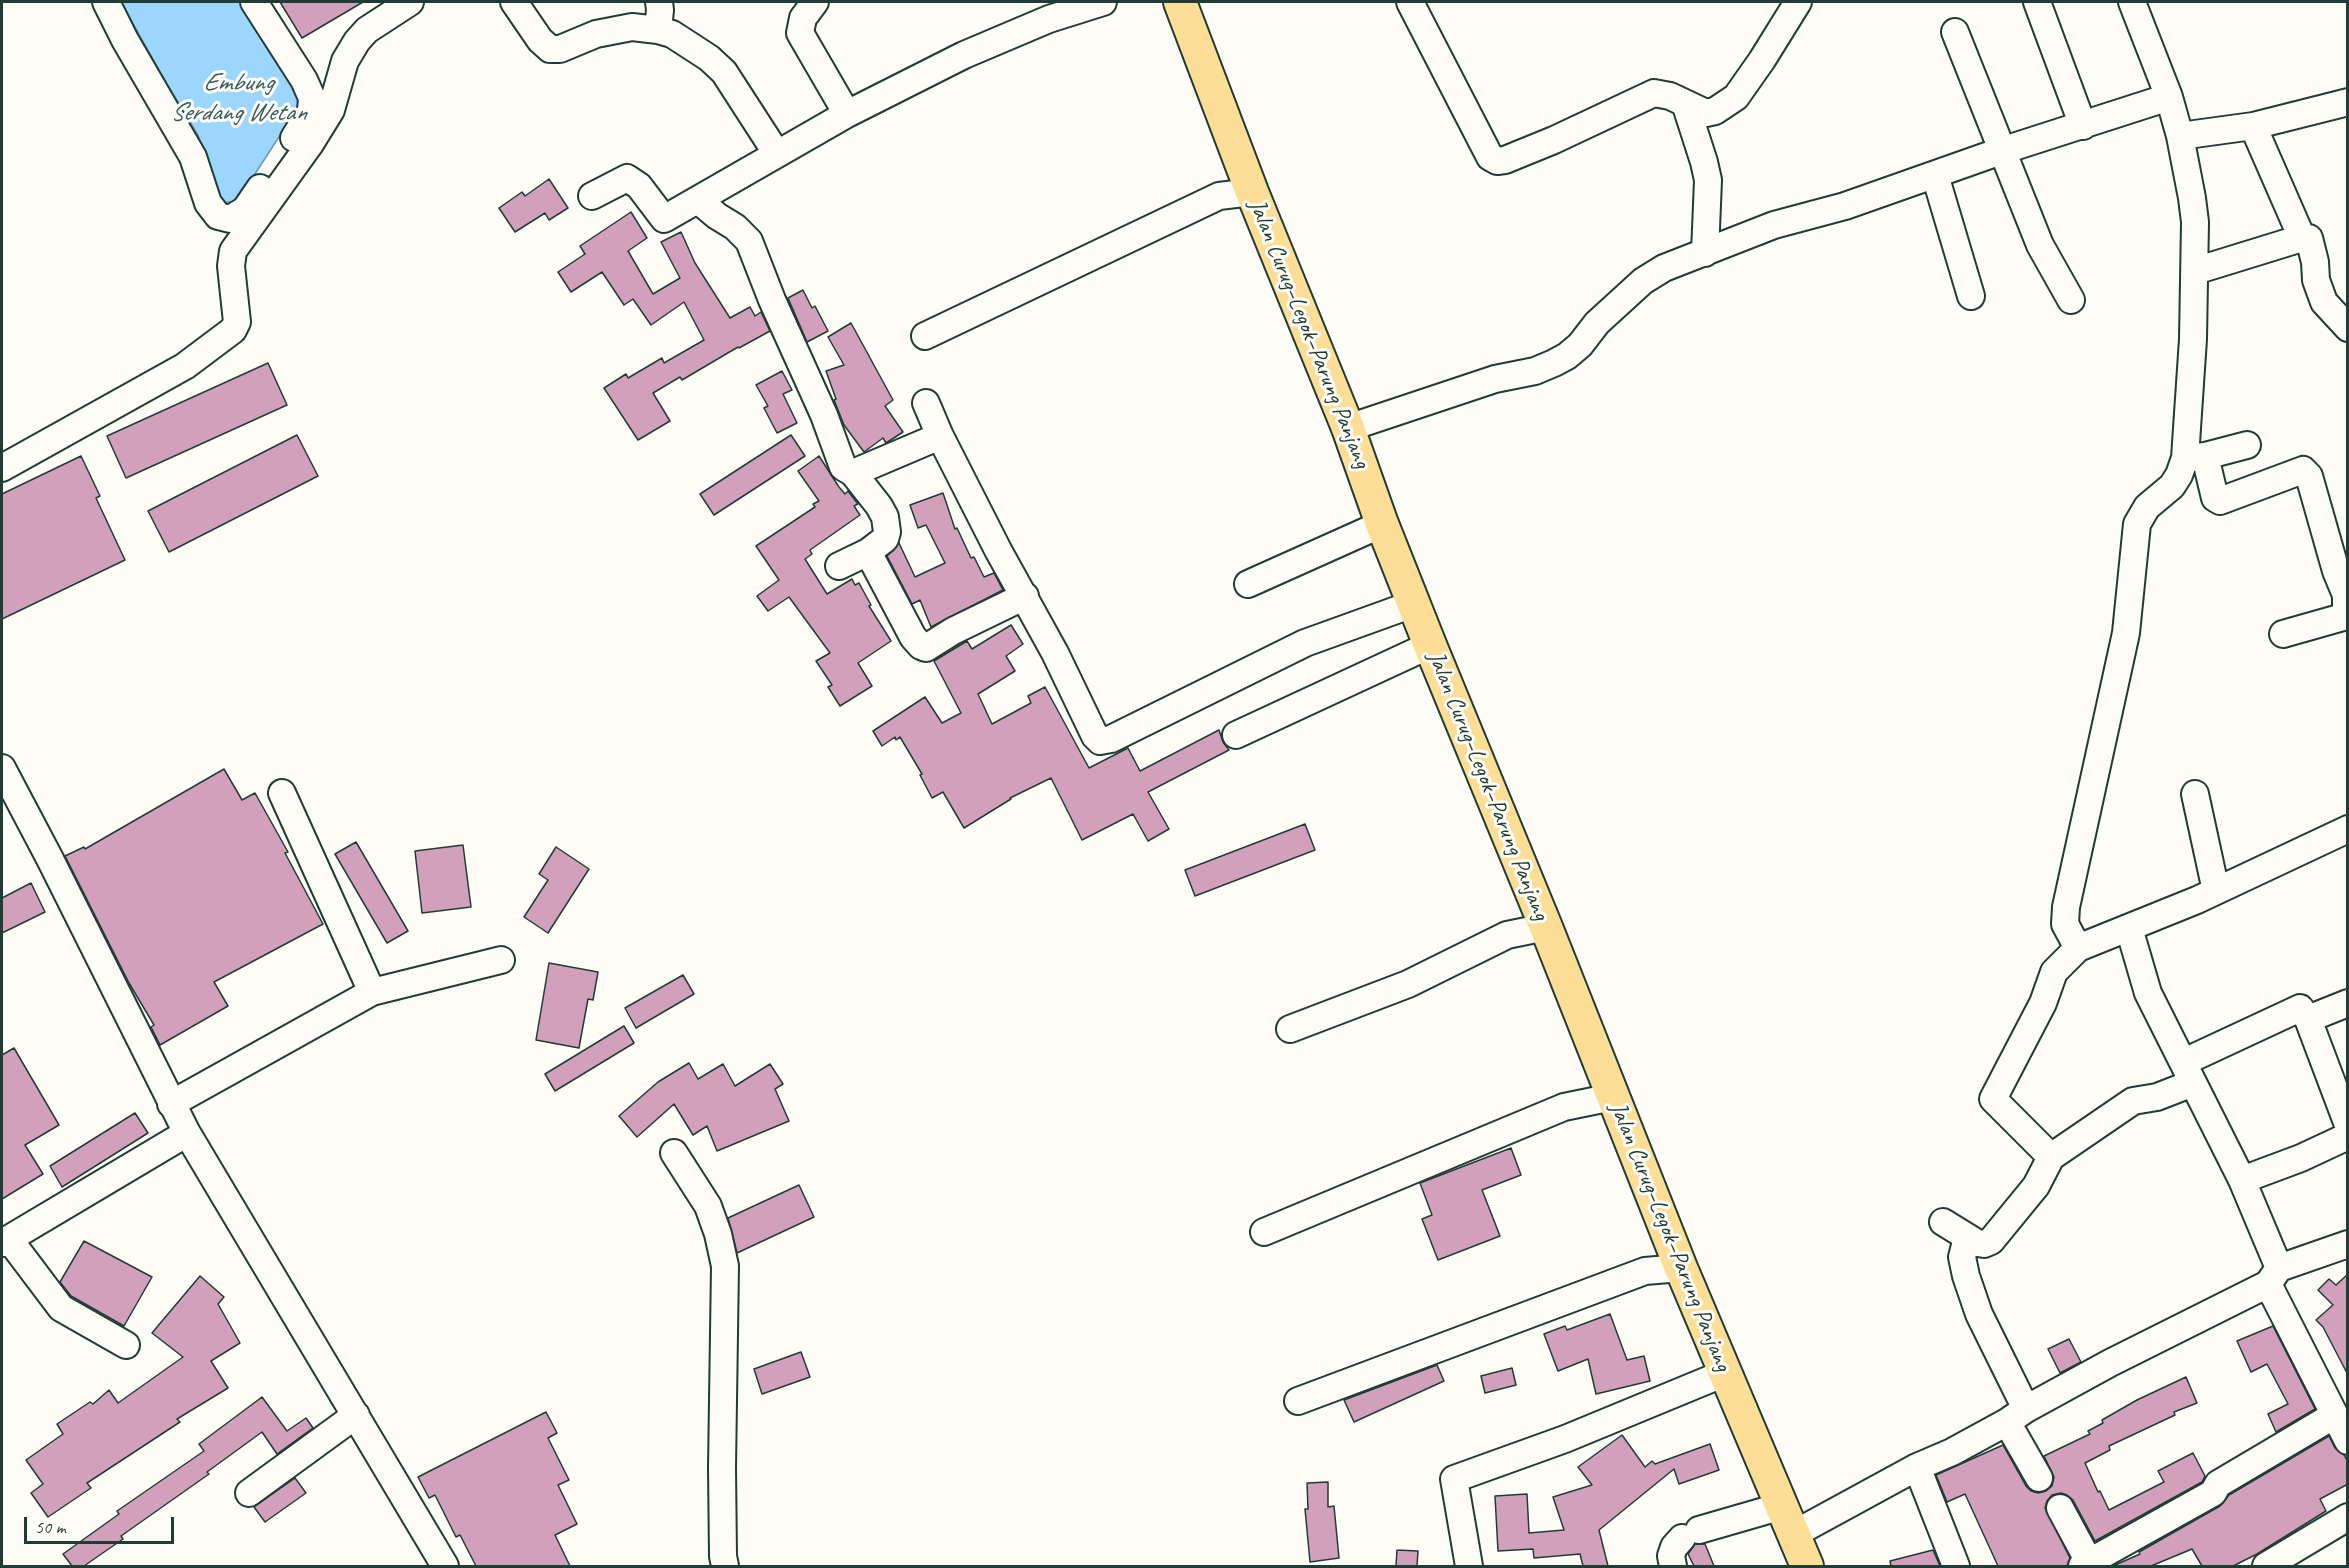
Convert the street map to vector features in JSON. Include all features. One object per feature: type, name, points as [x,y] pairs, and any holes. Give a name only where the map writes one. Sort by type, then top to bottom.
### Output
[{"type":"main road","name":"Jalan Curug–Legok–Parung Panjang","points":[[1180,2],[1252,192],[1348,428],[1413,603],[1546,927],[1681,1268],[1806,1566]]},
{"type":"street","points":[[106,2],[125,40],[193,157],[208,203],[218,216],[230,219],[245,210],[281,172],[331,110],[345,61],[357,41],[367,30],[410,2]]},
{"type":"street","points":[[2,468],[185,366],[233,330],[237,322],[231,266],[233,250],[281,172],[311,111],[312,98],[304,80],[254,2]]},
{"type":"street","points":[[514,2],[540,40],[550,49],[560,49],[596,34],[632,27],[658,30],[682,40],[709,58],[724,72],[777,154]]},
{"type":"street","points":[[658,30],[659,2]]},
{"type":"street","points":[[815,2],[803,18],[800,33],[847,114]]},
{"type":"street","points":[[592,196],[627,178],[639,186],[664,219],[847,114],[964,55],[1048,19],[1103,2]]},
{"type":"street","points":[[1410,2],[1490,157],[1497,161],[1554,140],[1654,93],[1670,96],[1706,113],[1715,111],[1729,103],[1762,60],[1798,2]]},
{"type":"street","points":[[2037,2],[2083,126]]},
{"type":"street","points":[[2132,2],[2169,97],[2180,136],[2195,222],[2193,339],[2195,457],[2215,498],[2220,501],[2303,470],[2309,476],[2346,595],[2346,613],[2343,617],[2283,634]]},
{"type":"street","points":[[1955,32],[2040,245],[2071,300]]},
{"type":"street","points":[[1348,428],[1495,379],[1536,371],[1554,363],[1580,345],[1598,323],[1643,281],[1664,268],[1774,225],[1845,206],[2001,151],[2169,97]]},
{"type":"street","points":[[2180,136],[2253,126],[2348,102]]},
{"type":"street","points":[[1685,103],[1708,180],[1706,253]]},
{"type":"street","points":[[2253,126],[2302,238]]},
{"type":"street","points":[[1935,175],[1971,296]]},
{"type":"street","points":[[925,336],[1219,196],[1252,192]]},
{"type":"street","points":[[698,200],[735,227],[749,241],[772,300],[824,415],[843,467],[853,473],[873,495],[885,517],[887,532],[885,539],[868,552],[839,566]]},
{"type":"street","points":[[2195,271],[2306,237],[2311,240],[2316,280],[2324,302],[2348,327]]},
{"type":"street","points":[[926,403],[940,436],[998,550],[1025,596],[1095,736],[1100,741],[1111,739],[1305,643],[1413,603]]},
{"type":"street","points":[[853,473],[940,436]]},
{"type":"street","points":[[2078,948],[2065,924],[2066,907],[2126,633],[2137,524],[2147,507],[2176,480],[2195,457],[2247,446]]},
{"type":"street","points":[[1248,584],[1382,524]]},
{"type":"street","points":[[868,552],[913,637],[926,648],[1025,596]]},
{"type":"street","points":[[1236,735],[1430,645]]},
{"type":"street","points":[[2,768],[187,1133],[445,1566]]},
{"type":"street","points":[[282,793],[372,992]]},
{"type":"street","points":[[2195,794],[2216,891]]},
{"type":"street","points":[[2051,1157],[1993,1099],[2043,1003],[2054,972],[2078,948],[2216,891],[2348,829]]},
{"type":"street","points":[[1290,1029],[1408,984],[1507,935],[1546,927]]},
{"type":"street","points":[[2060,1508],[2086,1564],[2213,1493],[2218,1484],[2341,1424],[2274,1276],[2242,1180],[2148,993],[2129,928]]},
{"type":"street","points":[[171,1104],[372,992],[501,960]]},
{"type":"street","points":[[2307,1019],[2348,1003]]},
{"type":"street","points":[[1943,1222],[1967,1238],[1984,1245],[1991,1241],[2036,1186],[2051,1157],[2133,1101],[2157,1097],[2189,1073],[2300,1008],[2307,1019],[2348,1125]]},
{"type":"street","points":[[1264,1232],[1564,1107],[1613,1096]]},
{"type":"street","points":[[126,1345],[61,1308],[5,1241],[187,1133]]},
{"type":"street","points":[[2242,1180],[2301,1158],[2348,1136]]},
{"type":"street","points":[[674,1153],[708,1206],[718,1234],[725,1266],[722,1490],[725,1566]]},
{"type":"street","points":[[1967,1238],[1962,1257],[1966,1276],[2039,1478]]},
{"type":"street","points":[[1673,1566],[1671,1556],[1674,1547],[1690,1534],[1788,1520],[1952,1452],[2274,1276],[2348,1244]]},
{"type":"street","points":[[1298,1401],[1645,1270],[1681,1268]]},
{"type":"street","points":[[1469,1566],[1454,1479],[1565,1439],[1725,1373]]},
{"type":"street","points":[[249,1493],[356,1415]]},
{"type":"street","points":[[1917,1467],[1956,1566]]},
{"type":"street","points":[[2266,1566],[2348,1517]]},
{"type":"water","name":"Embung Serdang Wetan","points":[[121,2],[241,2],[299,95],[299,106],[242,194],[232,202],[223,202],[218,196],[198,135]]},
{"type":"building","points":[[280,2],[363,2],[302,38]]},
{"type":"building","points":[[549,179],[568,208],[549,220],[545,213],[515,232],[499,208],[522,192],[525,196]]},
{"type":"building","points":[[631,212],[647,238],[628,251],[653,294],[680,278],[661,242],[681,232],[695,263],[730,318],[750,307],[755,316],[761,312],[770,331],[682,380],[680,377],[653,393],[670,421],[638,440],[604,388],[626,374],[628,378],[662,358],[664,363],[704,340],[684,302],[651,325],[633,299],[624,305],[602,272],[571,292],[558,272],[585,254],[580,246]]},
{"type":"building","points":[[803,290],[812,308],[815,306],[828,331],[807,342],[788,298]]},
{"type":"building","points":[[851,323],[893,400],[885,406],[903,432],[886,443],[883,438],[864,452],[844,425],[826,371],[844,365],[828,337]]},
{"type":"building","points":[[268,363],[287,405],[126,478],[107,436]]},
{"type":"building","points":[[782,371],[792,390],[783,394],[797,423],[777,433],[764,408],[768,406],[756,385]]},
{"type":"building","points":[[297,435],[318,476],[169,552],[148,511]]},
{"type":"building","points":[[791,435],[805,456],[714,515],[700,494]]},
{"type":"building","points":[[81,456],[100,496],[96,498],[125,560],[2,619],[2,494]]},
{"type":"building","points":[[819,456],[839,487],[845,494],[848,491],[858,504],[854,506],[860,515],[810,550],[812,554],[805,559],[827,594],[852,579],[855,585],[859,583],[871,605],[869,606],[891,641],[858,663],[872,686],[840,706],[828,687],[832,685],[816,661],[830,653],[789,597],[768,611],[757,596],[779,580],[756,546],[815,507],[813,504],[819,501],[798,471]]},
{"type":"building","points":[[943,493],[955,529],[957,528],[971,558],[974,557],[984,577],[994,573],[1003,590],[931,627],[920,600],[912,604],[887,556],[899,543],[915,577],[945,563],[926,525],[918,528],[910,505]]},
{"type":"building","points":[[1011,625],[1023,644],[1006,656],[1015,671],[978,694],[992,724],[1031,703],[1028,696],[1045,687],[1089,768],[1128,748],[1140,771],[1219,730],[1229,750],[1148,792],[1169,829],[1148,841],[1133,814],[1082,840],[1051,778],[1010,798],[964,828],[943,792],[932,798],[920,775],[922,774],[900,737],[896,740],[895,737],[882,746],[873,731],[925,697],[942,723],[961,713],[934,661],[967,641],[972,649]]},
{"type":"building","points":[[224,769],[242,800],[255,793],[288,852],[285,853],[323,924],[214,982],[228,1006],[160,1045],[151,1027],[154,1025],[129,983],[65,856],[84,847],[85,849]]},
{"type":"building","points":[[1305,824],[1315,850],[1195,896],[1185,870]]},
{"type":"building","points":[[356,842],[408,931],[387,943],[335,854]]},
{"type":"building","points":[[463,845],[471,907],[422,913],[415,851]]},
{"type":"building","points":[[556,847],[589,869],[548,933],[524,917],[548,880],[539,874]]},
{"type":"building","points":[[31,883],[45,912],[2,933],[2,898]]},
{"type":"building","points":[[549,963],[598,972],[593,1000],[588,999],[579,1048],[536,1040]]},
{"type":"building","points":[[683,975],[694,994],[636,1028],[625,1008]]},
{"type":"building","points":[[624,1026],[634,1043],[555,1091],[545,1074]]},
{"type":"building","points":[[14,1048],[59,1125],[25,1145],[43,1174],[2,1199],[2,1055]]},
{"type":"building","points":[[689,1063],[698,1079],[723,1064],[735,1086],[770,1064],[783,1084],[775,1089],[789,1121],[717,1151],[707,1126],[693,1135],[674,1104],[637,1137],[619,1116],[658,1082]]},
{"type":"building","points":[[135,1113],[148,1133],[62,1187],[50,1166]]},
{"type":"building","points":[[1511,1148],[1521,1175],[1482,1190],[1500,1236],[1438,1260],[1422,1219],[1432,1215],[1420,1183]]},
{"type":"building","points":[[799,1185],[814,1217],[737,1253],[728,1218]]},
{"type":"building","points":[[84,1241],[152,1277],[124,1326],[71,1296],[60,1282]]},
{"type":"building","points":[[2348,1274],[2348,1375],[2323,1327],[2316,1320],[2333,1305],[2318,1290],[2329,1279],[2336,1285]]},
{"type":"building","points":[[200,1276],[224,1297],[218,1304],[240,1343],[211,1361],[228,1388],[177,1419],[180,1422],[87,1483],[91,1488],[48,1517],[31,1493],[43,1484],[26,1460],[63,1434],[57,1424],[90,1402],[93,1404],[109,1390],[118,1403],[183,1357],[152,1333]]},
{"type":"building","points":[[1610,1314],[1627,1360],[1644,1356],[1650,1381],[1596,1394],[1588,1359],[1558,1371],[1544,1334],[1565,1326],[1567,1330]]},
{"type":"building","points":[[2273,1326],[2315,1409],[2276,1432],[2268,1414],[2288,1404],[2267,1364],[2251,1372],[2237,1341]]},
{"type":"building","points":[[2069,1339],[2081,1362],[2060,1373],[2048,1349]]},
{"type":"building","points":[[801,1352],[810,1377],[762,1394],[754,1369]]},
{"type":"building","points":[[1437,1365],[1444,1381],[1354,1422],[1344,1400]]},
{"type":"building","points":[[1512,1368],[1516,1385],[1485,1393],[1481,1376]]},
{"type":"building","points":[[2186,1377],[2197,1403],[2174,1412],[2175,1415],[2109,1446],[2110,1450],[2085,1463],[2109,1510],[2164,1482],[2158,1471],[2193,1453],[2205,1476],[2202,1482],[2095,1541],[2073,1500],[2061,1493],[2052,1495],[2045,1508],[2070,1558],[2067,1566],[1998,1566],[1965,1494],[1947,1502],[1936,1475],[2003,1445],[2026,1486],[2038,1493],[2046,1491],[2052,1486],[2054,1477],[2044,1456],[2090,1434],[2088,1431],[2103,1423],[2102,1420],[2137,1400]]},
{"type":"building","points":[[262,1397],[287,1431],[306,1418],[313,1428],[277,1454],[262,1432],[207,1472],[209,1474],[121,1536],[123,1539],[84,1566],[72,1566],[63,1554],[119,1514],[117,1511],[204,1451],[199,1444]]},
{"type":"building","points":[[546,1412],[557,1433],[548,1438],[569,1480],[558,1485],[577,1524],[555,1535],[570,1566],[476,1566],[460,1535],[456,1537],[435,1495],[429,1498],[418,1477]]},
{"type":"building","points":[[1622,1435],[1645,1467],[1652,1461],[1655,1464],[1710,1444],[1719,1470],[1679,1484],[1674,1469],[1599,1530],[1608,1566],[1583,1566],[1580,1554],[1534,1558],[1533,1549],[1498,1551],[1495,1496],[1527,1494],[1529,1533],[1564,1530],[1553,1497],[1592,1485],[1578,1467]]},
{"type":"building","points":[[2329,1436],[2335,1448],[2344,1455],[2348,1462],[2348,1484],[2320,1499],[2326,1511],[2257,1554],[2233,1566],[2202,1566],[2192,1549],[2151,1566],[2113,1566],[2140,1554],[2139,1552],[2220,1506],[2229,1495]]},
{"type":"building","points":[[295,1478],[306,1493],[265,1522],[254,1507]]},
{"type":"building","points":[[1328,1482],[1328,1507],[1334,1506],[1339,1558],[1310,1562],[1305,1509],[1308,1509],[1307,1483]]},
{"type":"building","points":[[1695,1544],[1705,1544],[1714,1566],[1694,1566],[1688,1554]]},
{"type":"building","points":[[1397,1550],[1418,1551],[1417,1566],[1396,1566]]},
{"type":"building","points":[[1933,1550],[1940,1566],[1891,1566],[1890,1561]]}]
